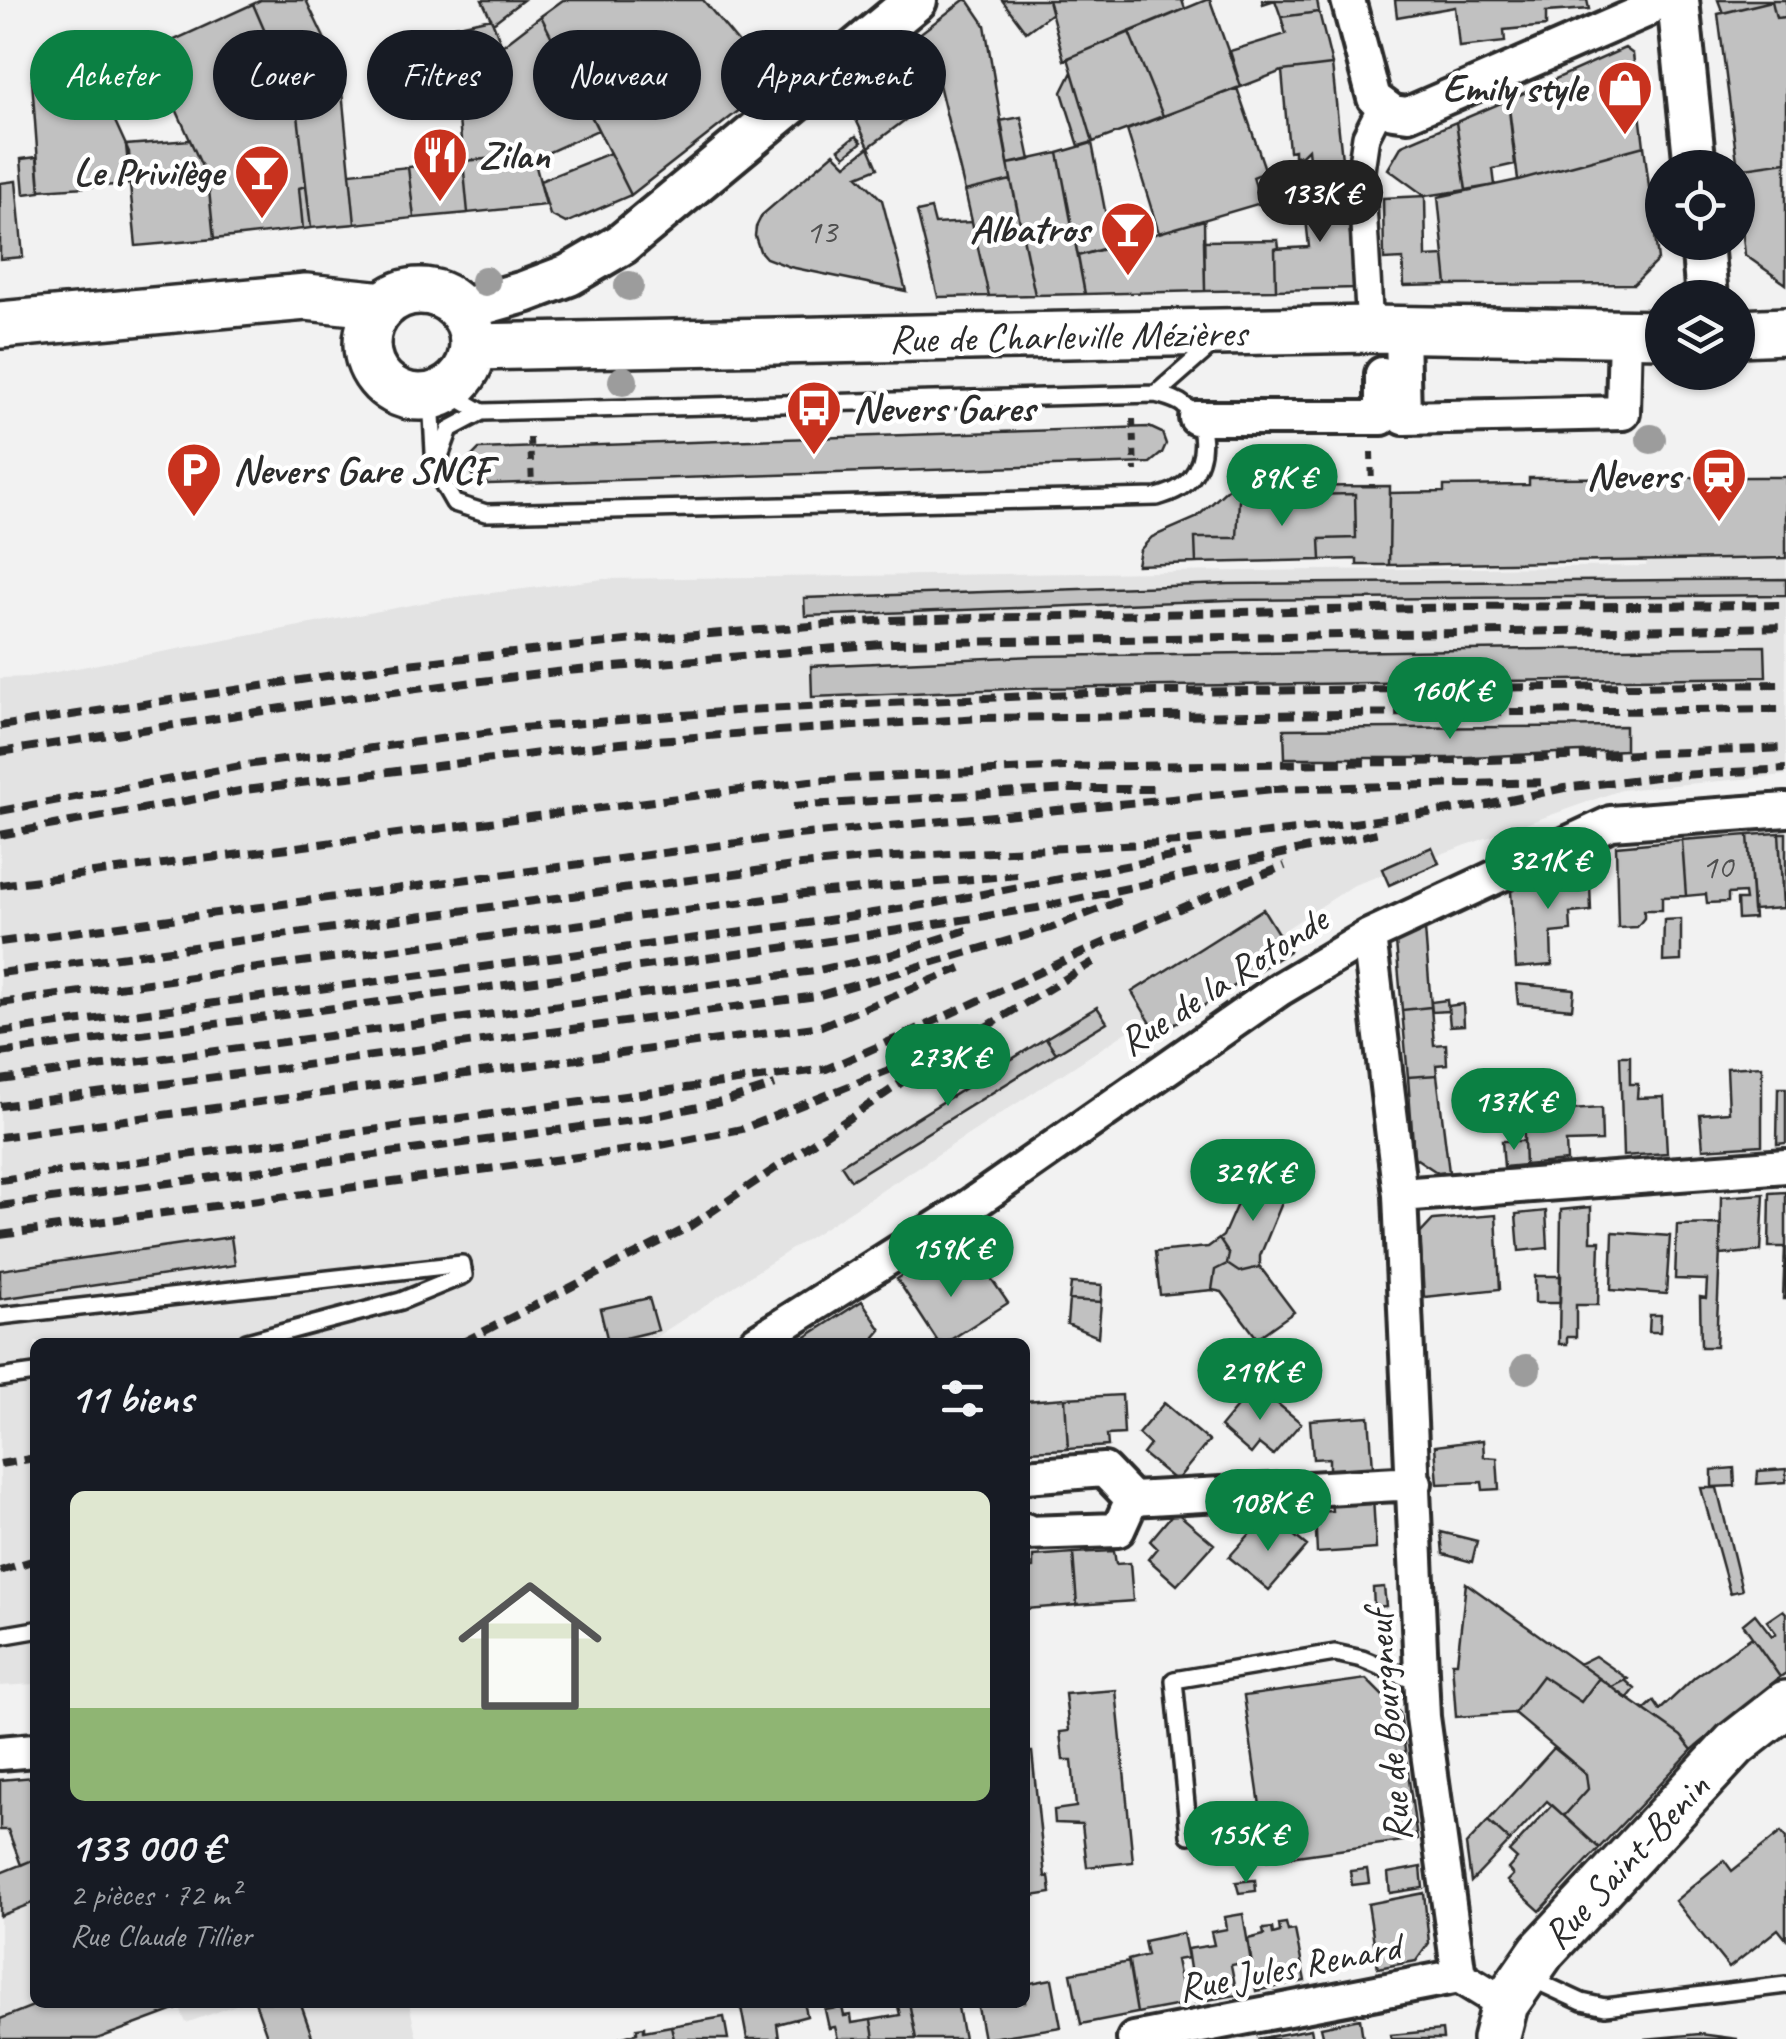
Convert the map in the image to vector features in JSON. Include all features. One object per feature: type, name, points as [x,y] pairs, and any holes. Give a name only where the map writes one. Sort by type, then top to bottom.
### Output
[{"type":"main road","points":[[415,291],[448,298],[468,328],[470,365],[453,400],[404,395],[380,380],[372,367],[367,350],[376,318],[398,296],[415,291]]},
{"type":"main road","points":[[0,325],[256,300],[330,298],[376,318]]},
{"type":"main road","name":"Rue de Charleville Mézières","points":[[468,328],[1644,333]]},
{"type":"main road","points":[[1755,332],[1786,331]]},
{"type":"main road","name":"Rue Saint-Benin","points":[[1508,2006],[1542,1951],[1735,1744],[1786,1704]]},
{"type":"street","points":[[468,328],[524,292],[568,275],[622,244],[916,0]]},
{"type":"street","points":[[1348,0],[1369,84],[1381,106],[1408,114],[1645,11],[1659,0]]},
{"type":"street","points":[[1678,0],[1693,150]]},
{"type":"street","points":[[1381,106],[1366,136],[1361,170],[1385,329],[1404,418],[1623,413],[1644,333]]},
{"type":"street","points":[[1196,418],[1382,418],[1385,329]]},
{"type":"street","name":"Rue de la Rotonde","points":[[762,1338],[955,1216],[1248,1010],[1370,936],[1611,822],[1786,810]]},
{"type":"street","name":"Rue de Bourgneuf","points":[[1370,936],[1400,1195],[1423,1717],[1459,1976]]},
{"type":"street","points":[[1400,1195],[1786,1166]]},
{"type":"street","points":[[1030,1476],[1104,1470],[1132,1499],[1415,1483]]},
{"type":"street","points":[[1030,1533],[1118,1530],[1132,1499]]},
{"type":"street","points":[[0,1753],[30,1750]]},
{"type":"street","points":[[1459,1976],[1508,2006]]},
{"type":"street","name":"Rue Jules Renard","points":[[1134,2039],[1459,1976]]},
{"type":"lane","points":[[1156,394],[1227,332]]},
{"type":"lane","points":[[1156,394],[1189,408],[1202,430],[1203,442],[1190,479],[1174,492],[1157,496],[486,513],[454,503],[435,470],[453,400],[1156,394]]},
{"type":"lane","points":[[435,470],[450,430],[453,400]]},
{"type":"lane","points":[[0,1316],[462,1264],[464,1275],[401,1302],[262,1338]]},
{"type":"lane","points":[[0,1378],[30,1374]]},
{"type":"lane","points":[[0,1636],[30,1631]]},
{"type":"lane","points":[[1189,1835],[1174,1680],[1335,1653],[1422,1684]]},
{"type":"lane","points":[[1508,2006],[1582,2002],[1605,2007],[1786,1985]]},
{"type":"shaded area","points":[[1786,550],[1786,775],[1621,790],[1354,885],[654,1338],[30,1338],[30,1684],[0,1686],[0,678],[29,677],[443,599],[603,579],[1646,566],[1648,553]]},
{"type":"shaded area","points":[[30,1861],[30,2008],[228,2008],[186,2023],[180,2009],[97,2039],[0,2039],[0,1873]]},
{"type":"shaded area","points":[[257,2008],[410,2008],[417,2039],[268,2039]]},
{"type":"building","points":[[261,0],[306,0],[320,30],[264,30],[253,4]]},
{"type":"building","points":[[482,0],[523,0],[493,23]]},
{"type":"building","points":[[563,0],[703,0],[728,30],[721,30],[721,120],[727,120],[631,195],[593,120],[701,120],[701,30],[548,30],[541,16]]},
{"type":"building","points":[[964,0],[968,0],[985,25],[1011,180],[965,191],[946,113],[946,30],[925,30]]},
{"type":"building","points":[[1002,0],[1048,0],[1052,13],[1026,32]]},
{"type":"building","points":[[1048,0],[1182,0],[1185,9],[1064,60]]},
{"type":"building","points":[[1210,0],[1241,87],[1163,116],[1129,32]]},
{"type":"building","points":[[1275,0],[1317,0],[1319,12],[1281,17]]},
{"type":"building","points":[[1395,0],[1587,0],[1589,9],[1546,12],[1546,26],[1504,30],[1505,42],[1459,47],[1455,7],[1397,17]]},
{"type":"building","points":[[1718,0],[1786,0],[1786,17],[1776,18],[1772,1],[1723,13]]},
{"type":"building","points":[[1772,1],[1776,18],[1786,17],[1786,162],[1755,167],[1755,150],[1736,150],[1718,14]]},
{"type":"building","points":[[253,4],[264,30],[213,30],[213,120],[299,120],[306,186],[299,188],[303,229],[214,239],[208,180],[181,120],[193,120],[193,31]]},
{"type":"building","points":[[1319,12],[1332,65],[1282,71],[1241,87],[1230,51],[1286,34],[1281,17]]},
{"type":"building","points":[[541,16],[548,30],[533,30],[533,120],[593,120],[598,130],[534,159],[533,155],[463,161],[459,120],[513,120],[513,38]]},
{"type":"building","points":[[491,18],[496,30],[450,30],[450,27]]},
{"type":"building","points":[[1129,32],[1163,116],[1093,142],[1068,58]]},
{"type":"building","points":[[1625,48],[1633,54],[1644,146],[1518,180],[1508,100]]},
{"type":"building","points":[[1332,65],[1344,178],[1312,188],[1308,149],[1294,156],[1294,150],[1289,151],[1282,71]]},
{"type":"building","points":[[1072,72],[1093,142],[1079,146],[1062,92]]},
{"type":"building","points":[[1237,88],[1266,172],[1253,177],[1261,203],[1159,233],[1127,130]]},
{"type":"building","points":[[1508,100],[1515,164],[1493,169],[1495,185],[1466,190],[1456,122]]},
{"type":"building","points":[[1021,117],[1030,160],[1008,164],[1000,121]]},
{"type":"building","points":[[35,120],[114,120],[129,152],[131,184],[40,190]]},
{"type":"building","points":[[299,120],[345,120],[355,224],[311,228]]},
{"type":"building","points":[[856,120],[905,120],[869,147]]},
{"type":"building","points":[[1456,122],[1466,190],[1425,196],[1388,169],[1402,145]]},
{"type":"building","points":[[856,136],[862,142],[845,156],[839,149]]},
{"type":"building","points":[[190,140],[208,180],[214,239],[136,246],[126,145]]},
{"type":"building","points":[[1092,143],[1112,247],[1078,256],[1058,153]]},
{"type":"building","points":[[1644,146],[1645,260],[1658,260],[1634,284],[1447,285],[1438,197]]},
{"type":"building","points":[[869,147],[878,168],[858,176],[882,200],[906,291],[790,267],[766,258],[755,236],[762,215],[834,153],[846,165]]},
{"type":"building","points":[[610,153],[631,195],[566,223],[550,215],[540,181]]},
{"type":"building","points":[[1058,153],[1085,294],[1035,295],[1008,164]]},
{"type":"building","points":[[533,155],[546,205],[468,213],[463,161]]},
{"type":"building","points":[[37,157],[40,192],[24,194],[21,159]]},
{"type":"building","points":[[463,161],[468,213],[414,218],[408,167]]},
{"type":"building","points":[[1786,162],[1786,284],[1752,260],[1755,167]]},
{"type":"building","points":[[408,167],[414,218],[355,224],[350,173]]},
{"type":"building","points":[[1344,178],[1356,288],[1276,290],[1275,249],[1309,247],[1303,190]]},
{"type":"building","points":[[1011,180],[1035,295],[989,296],[965,191]]},
{"type":"building","points":[[16,181],[23,257],[0,259],[0,183]]},
{"type":"building","points":[[306,186],[311,228],[303,229],[299,188]]},
{"type":"building","points":[[1425,196],[1426,257],[1444,256],[1447,285],[1404,286],[1403,259],[1384,260],[1383,198]]},
{"type":"building","points":[[931,209],[935,224],[972,222],[989,296],[938,297],[917,212]]},
{"type":"building","points":[[1204,220],[1205,291],[1085,294],[1078,256]]},
{"type":"building","points":[[1278,240],[1276,290],[1205,291],[1204,241]]},
{"type":"building","name":"Nevers Gares","points":[[1149,427],[1162,433],[1166,444],[1150,463],[488,484],[473,478],[468,460],[479,449]]},
{"type":"building","points":[[1786,477],[1786,558],[1389,565],[1390,493],[1444,492],[1444,486],[1529,485],[1529,478]]},
{"type":"building","points":[[1390,486],[1389,565],[1357,565],[1357,559],[1321,560],[1320,539],[1356,538],[1355,494],[1244,496],[1239,500],[1237,538],[1195,538],[1196,563],[1137,565],[1140,550],[1152,537],[1196,518],[1230,487]]},
{"type":"building","points":[[1355,494],[1356,538],[1320,539],[1321,560],[1196,563],[1195,538],[1237,538],[1239,500],[1244,496]]},
{"type":"building","points":[[1786,579],[1786,595],[1229,600],[805,616],[804,598],[1229,584]]},
{"type":"building","points":[[1765,646],[1766,677],[1037,688],[812,697],[811,666],[1035,656]]},
{"type":"building","points":[[1625,726],[1625,750],[1447,758],[1285,758],[1284,729]]},
{"type":"building","points":[[1779,833],[1786,833],[1786,900],[1783,900]]},
{"type":"building","points":[[1779,833],[1783,908],[1753,910],[1748,835]]},
{"type":"building","points":[[1748,835],[1754,918],[1738,919],[1737,900],[1745,900],[1744,893],[1728,894],[1728,902],[1707,903],[1706,894],[1686,896],[1682,840]]},
{"type":"building","points":[[1682,840],[1686,896],[1662,897],[1662,910],[1644,910],[1644,918],[1637,927],[1618,928],[1616,846]]},
{"type":"building","points":[[1432,847],[1439,863],[1389,885],[1382,869]]},
{"type":"building","points":[[1589,857],[1591,911],[1570,913],[1571,931],[1551,933],[1552,965],[1516,968],[1511,891]]},
{"type":"building","points":[[1263,909],[1289,951],[1158,1035],[1132,992]]},
{"type":"building","points":[[1681,919],[1681,961],[1663,962],[1664,920]]},
{"type":"building","points":[[1425,929],[1431,1007],[1402,1010],[1396,942]]},
{"type":"building","points":[[1516,984],[1574,989],[1572,1009],[1518,1004]]},
{"type":"building","points":[[1447,1000],[1448,1011],[1432,1012],[1431,1002]]},
{"type":"building","points":[[1463,1004],[1464,1025],[1450,1026],[1448,1006]]},
{"type":"building","points":[[1097,1007],[1107,1022],[1056,1053],[1046,1038]]},
{"type":"building","points":[[1431,1007],[1434,1045],[1446,1044],[1447,1064],[1436,1065],[1437,1075],[1408,1077],[1402,1010]]},
{"type":"building","points":[[1046,1038],[1056,1053],[851,1180],[841,1165]]},
{"type":"building","points":[[1620,1056],[1630,1056],[1630,1084],[1638,1084],[1637,1098],[1664,1097],[1667,1153],[1623,1156]]},
{"type":"building","points":[[1762,1066],[1762,1145],[1703,1149],[1700,1114],[1729,1112],[1727,1068]]},
{"type":"building","points":[[1437,1075],[1449,1172],[1438,1173],[1414,1157],[1408,1077]]},
{"type":"building","points":[[1778,1088],[1786,1088],[1786,1143],[1777,1144]]},
{"type":"building","points":[[1601,1108],[1602,1141],[1566,1142],[1567,1161],[1525,1165],[1523,1113]]},
{"type":"building","points":[[1502,1141],[1524,1141],[1525,1165],[1504,1167]]},
{"type":"building","points":[[1257,1161],[1268,1166],[1257,1193],[1244,1188]]},
{"type":"building","points":[[1264,1176],[1289,1186],[1260,1256],[1260,1267],[1239,1272],[1227,1264],[1229,1254],[1219,1239],[1244,1188],[1257,1193]]},
{"type":"building","points":[[1786,1192],[1786,1299],[1783,1299],[1785,1247],[1769,1247],[1770,1193]]},
{"type":"building","points":[[1764,1194],[1761,1251],[1720,1255],[1721,1197]]},
{"type":"building","points":[[1591,1207],[1591,1241],[1600,1241],[1598,1305],[1576,1305],[1576,1337],[1567,1337],[1567,1344],[1559,1344],[1561,1210]]},
{"type":"building","points":[[1546,1211],[1548,1248],[1519,1251],[1516,1214]]},
{"type":"building","points":[[1496,1215],[1500,1289],[1424,1297],[1420,1234],[1433,1220]]},
{"type":"building","points":[[1721,1224],[1716,1347],[1701,1347],[1700,1297],[1706,1298],[1707,1280],[1675,1279],[1677,1225]]},
{"type":"building","points":[[1613,1232],[1670,1236],[1666,1294],[1611,1290]]},
{"type":"building","points":[[231,1237],[235,1265],[0,1299],[0,1270]]},
{"type":"building","points":[[1219,1239],[1229,1254],[1227,1264],[1215,1270],[1212,1290],[1160,1295],[1155,1252],[1208,1247]]},
{"type":"building","points":[[927,1259],[946,1288],[982,1265],[1008,1303],[953,1338],[935,1338],[897,1279]]},
{"type":"building","points":[[1227,1264],[1239,1272],[1260,1267],[1294,1312],[1257,1338],[1222,1292],[1212,1290],[1215,1270]]},
{"type":"building","points":[[1535,1276],[1561,1276],[1560,1303],[1535,1303]]},
{"type":"building","points":[[1071,1283],[1102,1285],[1101,1302],[1069,1300]]},
{"type":"building","points":[[649,1298],[658,1330],[607,1338],[600,1309]]},
{"type":"building","points":[[1069,1300],[1101,1302],[1098,1337],[1067,1324]]},
{"type":"building","points":[[862,1301],[881,1330],[875,1338],[804,1338]]},
{"type":"building","points":[[1650,1315],[1661,1315],[1660,1332],[1649,1332]]},
{"type":"building","points":[[1255,1385],[1301,1423],[1273,1455],[1259,1444],[1251,1454],[1220,1427]]},
{"type":"building","points":[[1122,1395],[1124,1434],[1107,1435],[1108,1446],[1068,1449],[1065,1398]]},
{"type":"building","points":[[1065,1398],[1068,1449],[1030,1451],[1030,1401]]},
{"type":"building","points":[[1164,1403],[1209,1441],[1176,1481],[1143,1454],[1150,1445],[1138,1434]]},
{"type":"building","points":[[1369,1416],[1373,1467],[1329,1470],[1329,1458],[1313,1459],[1310,1420]]},
{"type":"building","points":[[1483,1440],[1484,1457],[1497,1458],[1499,1489],[1483,1490],[1482,1482],[1438,1484],[1435,1446]]},
{"type":"building","points":[[1734,1468],[1735,1486],[1712,1487],[1712,1470]]},
{"type":"building","points":[[1786,1469],[1786,1482],[1757,1484],[1758,1471]]},
{"type":"building","points":[[1701,1488],[1717,1488],[1742,1590],[1730,1593]]},
{"type":"building","points":[[1373,1497],[1376,1549],[1317,1553],[1315,1512],[1332,1511],[1331,1501]]},
{"type":"building","points":[[1175,1511],[1214,1544],[1177,1585],[1148,1559],[1157,1548],[1150,1541]]},
{"type":"building","points":[[1276,1521],[1307,1546],[1269,1590],[1229,1557],[1257,1526],[1265,1533]]},
{"type":"building","points":[[1441,1532],[1477,1541],[1472,1562],[1443,1554]]},
{"type":"building","points":[[1114,1551],[1116,1564],[1130,1563],[1133,1601],[1077,1605],[1073,1553]]},
{"type":"building","points":[[1073,1553],[1077,1605],[1030,1609],[1033,1556]]},
{"type":"building","points":[[1466,1583],[1599,1678],[1581,1702],[1542,1676],[1514,1713],[1456,1717],[1452,1662],[1457,1662]]},
{"type":"building","points":[[1384,1587],[1386,1606],[1374,1607],[1373,1588]]},
{"type":"building","points":[[1783,1610],[1786,1673],[1780,1677],[1743,1624],[1755,1614],[1772,1636],[1776,1633],[1767,1621]]},
{"type":"building","points":[[1752,1637],[1780,1677],[1692,1750],[1681,1736],[1644,1710],[1654,1701],[1660,1710],[1695,1677]]},
{"type":"building","points":[[1595,1656],[1628,1679],[1612,1687],[1579,1664]]},
{"type":"building","points":[[1542,1676],[1581,1702],[1599,1678],[1681,1736],[1692,1750],[1599,1848],[1564,1816],[1588,1789],[1586,1774],[1514,1713]]},
{"type":"building","points":[[1366,1679],[1400,1713],[1417,1839],[1268,1860],[1244,1696]]},
{"type":"building","points":[[1625,1680],[1635,1689],[1627,1699],[1612,1687]]},
{"type":"building","points":[[1116,1690],[1133,1862],[1087,1867],[1082,1824],[1055,1823],[1054,1810],[1076,1807],[1072,1760],[1063,1760],[1060,1732],[1069,1731],[1065,1694]]},
{"type":"building","points":[[1554,1748],[1586,1774],[1588,1789],[1564,1816],[1547,1801],[1510,1841],[1488,1821]]},
{"type":"building","points":[[1030,1752],[1045,1877],[1049,1876],[1051,1893],[1030,1896]]},
{"type":"building","points":[[30,1777],[30,1861],[21,1865],[8,1830],[0,1830],[0,1780]]},
{"type":"building","points":[[1552,1805],[1599,1848],[1540,1911],[1507,1881],[1513,1875],[1508,1869],[1517,1859],[1509,1852]]},
{"type":"building","points":[[1488,1821],[1510,1841],[1471,1882],[1466,1845]]},
{"type":"building","points":[[1781,1832],[1786,1838],[1786,1939],[1778,1929],[1729,1968],[1675,1901],[1724,1860],[1732,1871]]},
{"type":"building","points":[[30,1861],[30,1904],[0,1916],[0,1873]]},
{"type":"building","points":[[1421,1867],[1423,1888],[1390,1893],[1388,1873]]},
{"type":"building","points":[[1367,1869],[1369,1883],[1352,1885],[1350,1871]]},
{"type":"building","points":[[1255,1880],[1256,1891],[1239,1893],[1236,1882]]},
{"type":"building","points":[[1424,1893],[1429,1943],[1416,1961],[1378,1968],[1368,1904]]},
{"type":"building","points":[[1243,1914],[1251,1962],[1231,1965],[1237,1995],[1195,2002],[1187,1949],[1214,1945],[1211,1932],[1227,1929],[1225,1917]]},
{"type":"building","points":[[1286,1923],[1288,1931],[1295,1930],[1305,1981],[1256,1991],[1248,1939],[1264,1935],[1263,1929],[1272,1928],[1273,1934],[1280,1932],[1279,1924]]},
{"type":"building","points":[[1183,1933],[1188,1958],[1176,1960],[1185,2004],[1137,2013],[1128,1960],[1147,1955],[1144,1941]]},
{"type":"building","points":[[1129,1962],[1137,2013],[1081,2024],[1071,1973]]},
{"type":"building","points":[[1052,1979],[1061,2027],[984,2039],[978,2008],[1030,2008],[1030,1983]]},
{"type":"building","points":[[30,2007],[180,2008],[97,2039],[0,2039],[0,2019]]},
{"type":"building","points":[[257,2008],[302,2008],[313,2039],[268,2039]]},
{"type":"building","points":[[741,2008],[805,2008],[807,2016],[777,2024],[779,2039],[747,2039]]},
{"type":"building","points":[[842,2008],[844,2016],[851,2015],[852,2023],[871,2020],[874,2039],[838,2039],[835,2027],[829,2028],[825,2010]]},
{"type":"building","points":[[898,2008],[910,2008],[916,2039],[874,2039],[871,2020],[900,2015]]},
{"type":"building","points":[[910,2008],[958,2008],[964,2039],[916,2039]]},
{"type":"building","points":[[724,2017],[728,2039],[674,2039],[671,2026]]},
{"type":"building","points":[[1360,2019],[1363,2039],[1324,2039],[1321,2027]]},
{"type":"building","points":[[671,2026],[674,2039],[616,2039],[637,2033],[637,2028],[644,2027],[644,2031]]},
{"type":"building","points":[[1311,2029],[1313,2039],[1257,2039]]},
{"type":"building","points":[[1442,2030],[1443,2039],[1391,2039],[1391,2035]]},
{"type":"building","points":[[1700,2034],[1738,2039],[1644,2039]]},
{"type":"railway","points":[[0,726],[398,665],[645,639],[888,620],[1464,607],[1786,605]]},
{"type":"railway","points":[[0,752],[360,696],[556,672],[894,643],[1786,627]]},
{"type":"railway","points":[[0,811],[246,765],[521,728],[746,710],[1089,693],[1786,684]]},
{"type":"railway","points":[[0,835],[245,790],[620,743],[746,733],[980,718],[1786,709]]},
{"type":"railway","points":[[0,885],[810,781],[1064,767],[1464,761],[1786,748]]},
{"type":"railway","points":[[1663,776],[1786,769]]},
{"type":"railway","points":[[0,973],[801,865],[1180,842],[1316,828],[1487,805],[1564,788],[1673,775]]},
{"type":"railway","points":[[1273,789],[1548,782]]},
{"type":"railway","points":[[0,942],[797,835],[1285,788]]},
{"type":"railway","points":[[793,806],[1069,789],[1153,789]]},
{"type":"railway","points":[[0,1053],[810,944],[1037,908],[1381,832]]},
{"type":"railway","points":[[0,1032],[808,923],[937,903],[1191,853]]},
{"type":"railway","points":[[0,1180],[826,1069],[1169,913],[1285,866]]},
{"type":"railway","points":[[0,1003],[804,894],[1017,875]]},
{"type":"railway","points":[[0,1106],[817,996],[1048,929],[1122,900]]},
{"type":"railway","points":[[0,1080],[814,971],[890,955],[967,930]]},
{"type":"railway","points":[[0,1235],[651,1147],[742,1129],[966,1039],[1093,962]]},
{"type":"railway","points":[[0,1137],[821,1026],[961,968]]},
{"type":"railway","points":[[471,1338],[689,1227],[926,1066]]},
{"type":"railway","points":[[0,1206],[647,1118],[726,1101],[775,1085]]},
{"type":"railway","points":[[0,1464],[30,1459]]},
{"type":"railway","points":[[0,1571],[30,1562]]},
{"type":"place","name":"Emily style","points":[[1625,137]]},
{"type":"place","name":"Zilan","points":[[440,204]]},
{"type":"place","name":"Le Privilège","points":[[262,221]]},
{"type":"place","name":"Albatros","points":[[1128,278]]},
{"type":"place","name":"Nevers Gares","points":[[814,457]]},
{"type":"place","name":"Nevers Gare SNCF","points":[[194,519]]},
{"type":"place","name":"Nevers","points":[[1719,524]]}]
